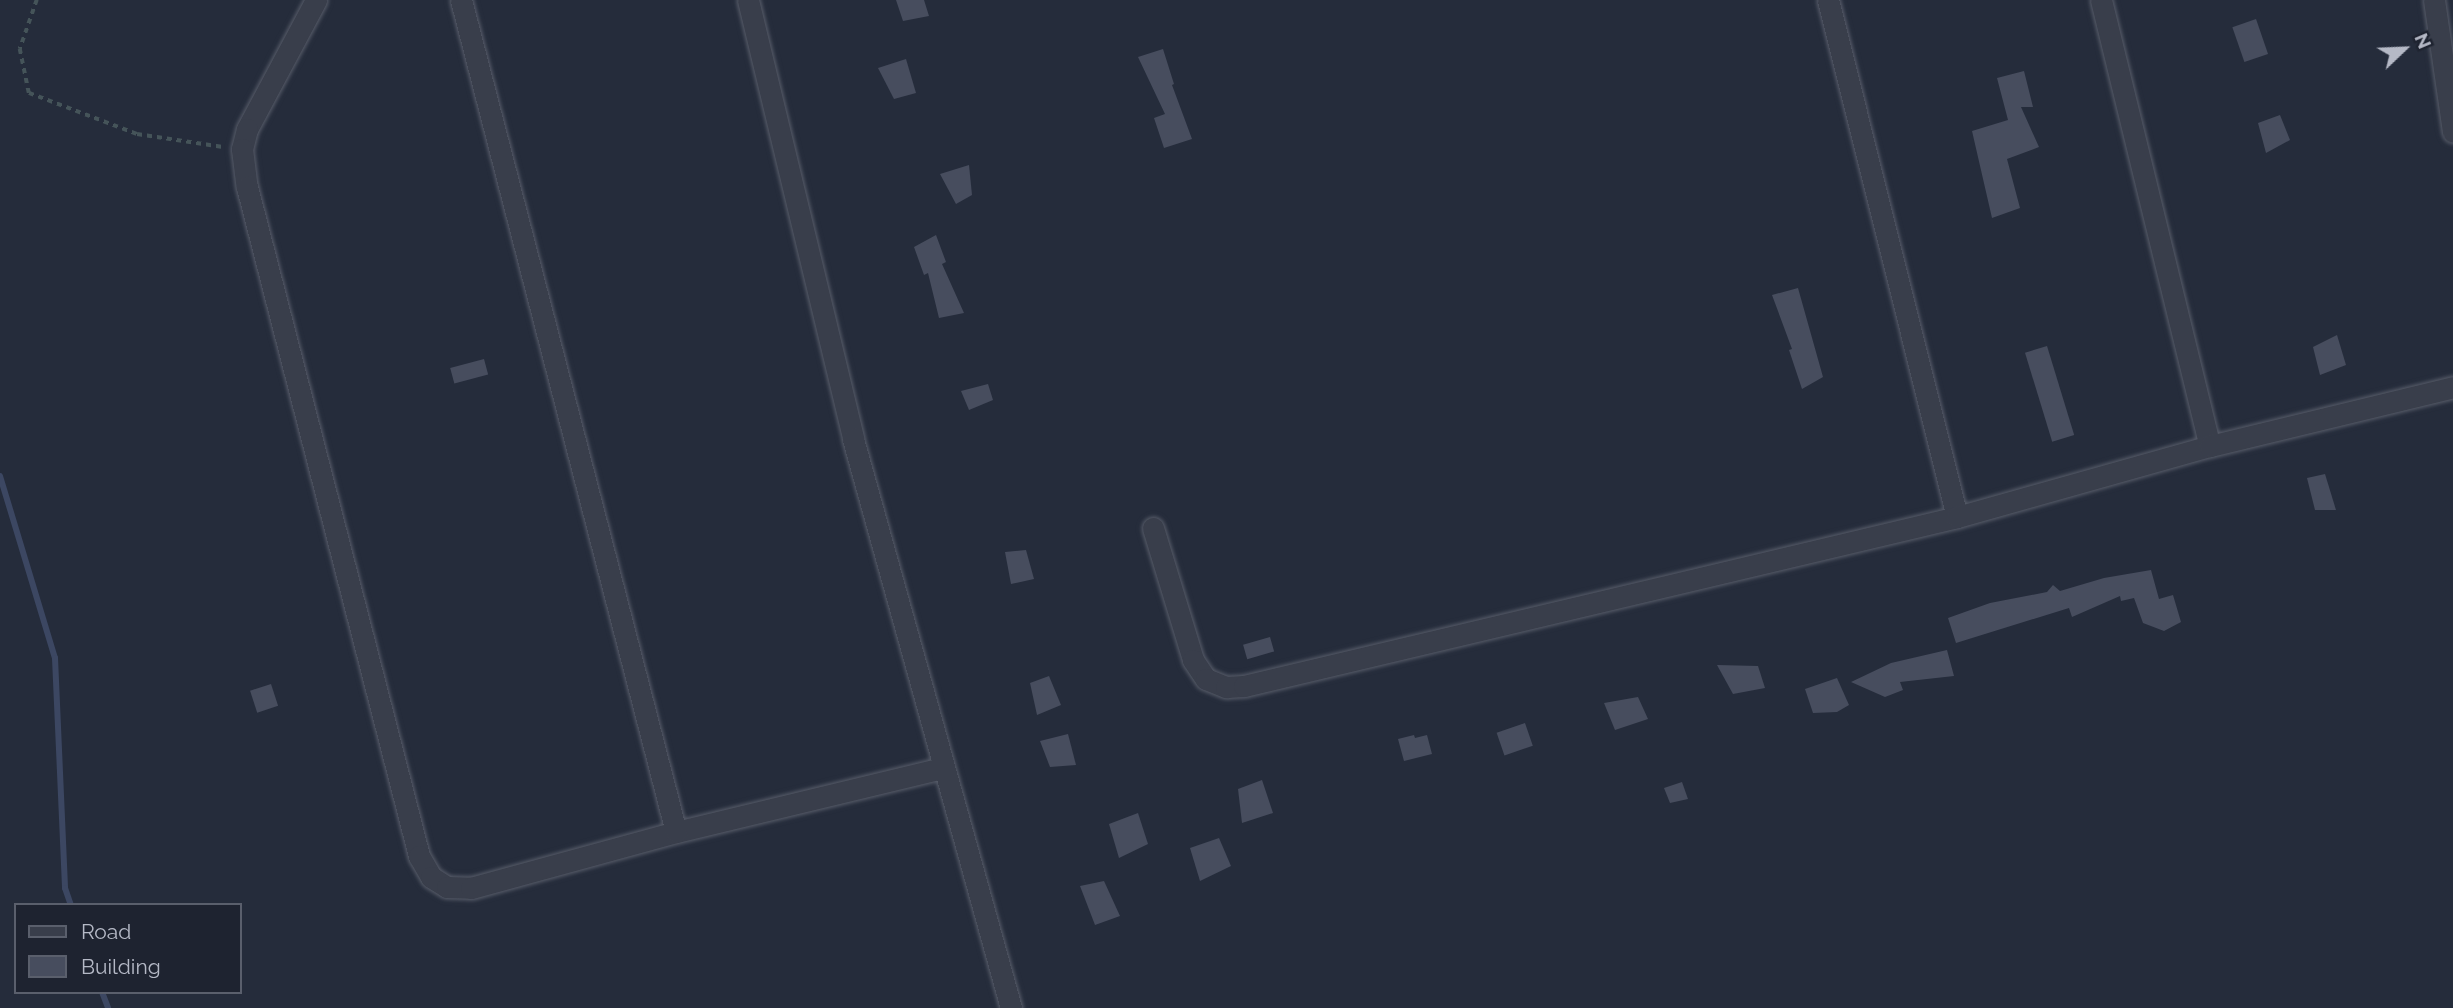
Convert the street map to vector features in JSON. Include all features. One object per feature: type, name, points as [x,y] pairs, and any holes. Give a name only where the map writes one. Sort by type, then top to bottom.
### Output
[{"type":"street","points":[[316,0],[268,85],[247,129],[242,149],[247,187],[419,856],[431,877],[447,887],[471,888],[676,832],[942,768]]},
{"type":"street","points":[[461,0],[676,832]]},
{"type":"street","points":[[748,0],[853,439],[942,768],[1011,1008]]},
{"type":"street","points":[[1828,0],[1957,517]]},
{"type":"street","points":[[2101,0],[2210,446]]},
{"type":"street","points":[[2434,0],[2453,132]]},
{"type":"street","points":[[1153,528],[1193,660],[1206,679],[1226,687],[1957,517],[2210,446],[2453,387]]},
{"type":"path","points":[[37,0],[20,49],[29,93],[137,134],[242,149]]},
{"type":"building","points":[[896,0],[924,0],[929,16],[903,21]]},
{"type":"building","points":[[2256,19],[2268,54],[2244,62],[2232,27]]},
{"type":"building","points":[[1163,49],[1174,84],[1172,85],[1192,139],[1164,148],[1154,118],[1165,114],[1138,57]]},
{"type":"building","points":[[906,59],[916,93],[894,99],[878,68]]},
{"type":"building","points":[[2024,71],[2033,107],[2021,107],[2039,147],[2007,159],[2020,208],[1992,218],[1972,131],[2008,120],[1997,78]]},
{"type":"building","points":[[2280,115],[2290,140],[2266,153],[2258,123]]},
{"type":"building","points":[[969,165],[972,195],[956,204],[940,174]]},
{"type":"building","points":[[936,235],[946,262],[942,264],[964,313],[939,318],[928,273],[924,275],[914,247]]},
{"type":"building","points":[[1798,288],[1823,377],[1802,389],[1789,350],[1792,349],[1772,295]]},
{"type":"building","points":[[2337,335],[2346,365],[2320,375],[2313,347]]},
{"type":"building","points":[[2047,346],[2074,435],[2052,442],[2025,353]]},
{"type":"building","points":[[484,359],[488,374],[454,384],[450,368]]},
{"type":"building","points":[[988,384],[993,400],[969,410],[961,391]]},
{"type":"building","points":[[2325,474],[2336,510],[2315,510],[2307,478]]},
{"type":"building","points":[[1026,550],[1034,579],[1011,584],[1005,552]]},
{"type":"building","points":[[2151,570],[2159,599],[2173,595],[2181,622],[2164,631],[2143,623],[2134,598],[2121,601],[2120,596],[2072,617],[2069,608],[1956,643],[1948,618],[1990,603],[2047,592],[2053,585],[2060,591],[2104,578]]},
{"type":"building","points":[[1270,637],[1274,651],[1247,659],[1243,645]]},
{"type":"building","points":[[1947,650],[1954,676],[1900,682],[1903,690],[1885,697],[1851,682],[1891,663]]},
{"type":"building","points":[[1717,665],[1758,666],[1765,688],[1733,694]]},
{"type":"building","points":[[1049,676],[1061,705],[1037,715],[1030,683]]},
{"type":"building","points":[[1837,678],[1849,705],[1837,712],[1813,713],[1805,689]]},
{"type":"building","points":[[271,684],[278,706],[257,713],[250,691]]},
{"type":"building","points":[[1638,697],[1648,719],[1615,730],[1604,703]]},
{"type":"building","points":[[1525,723],[1533,746],[1504,755],[1497,733]]},
{"type":"building","points":[[1068,734],[1076,765],[1050,767],[1040,741]]},
{"type":"building","points":[[1414,735],[1415,738],[1427,735],[1432,754],[1404,761],[1398,739]]},
{"type":"building","points":[[1262,780],[1273,813],[1242,823],[1238,789]]},
{"type":"building","points":[[1682,782],[1688,799],[1670,803],[1664,788]]},
{"type":"building","points":[[1138,813],[1148,844],[1119,858],[1109,824]]},
{"type":"building","points":[[1219,838],[1231,866],[1200,881],[1190,848]]},
{"type":"building","points":[[1104,881],[1120,916],[1095,925],[1080,886]]},
{"type":"waterway","points":[[0,476],[55,658],[65,888],[70,903]]},
{"type":"waterway","points":[[103,994],[108,1008]]}]
